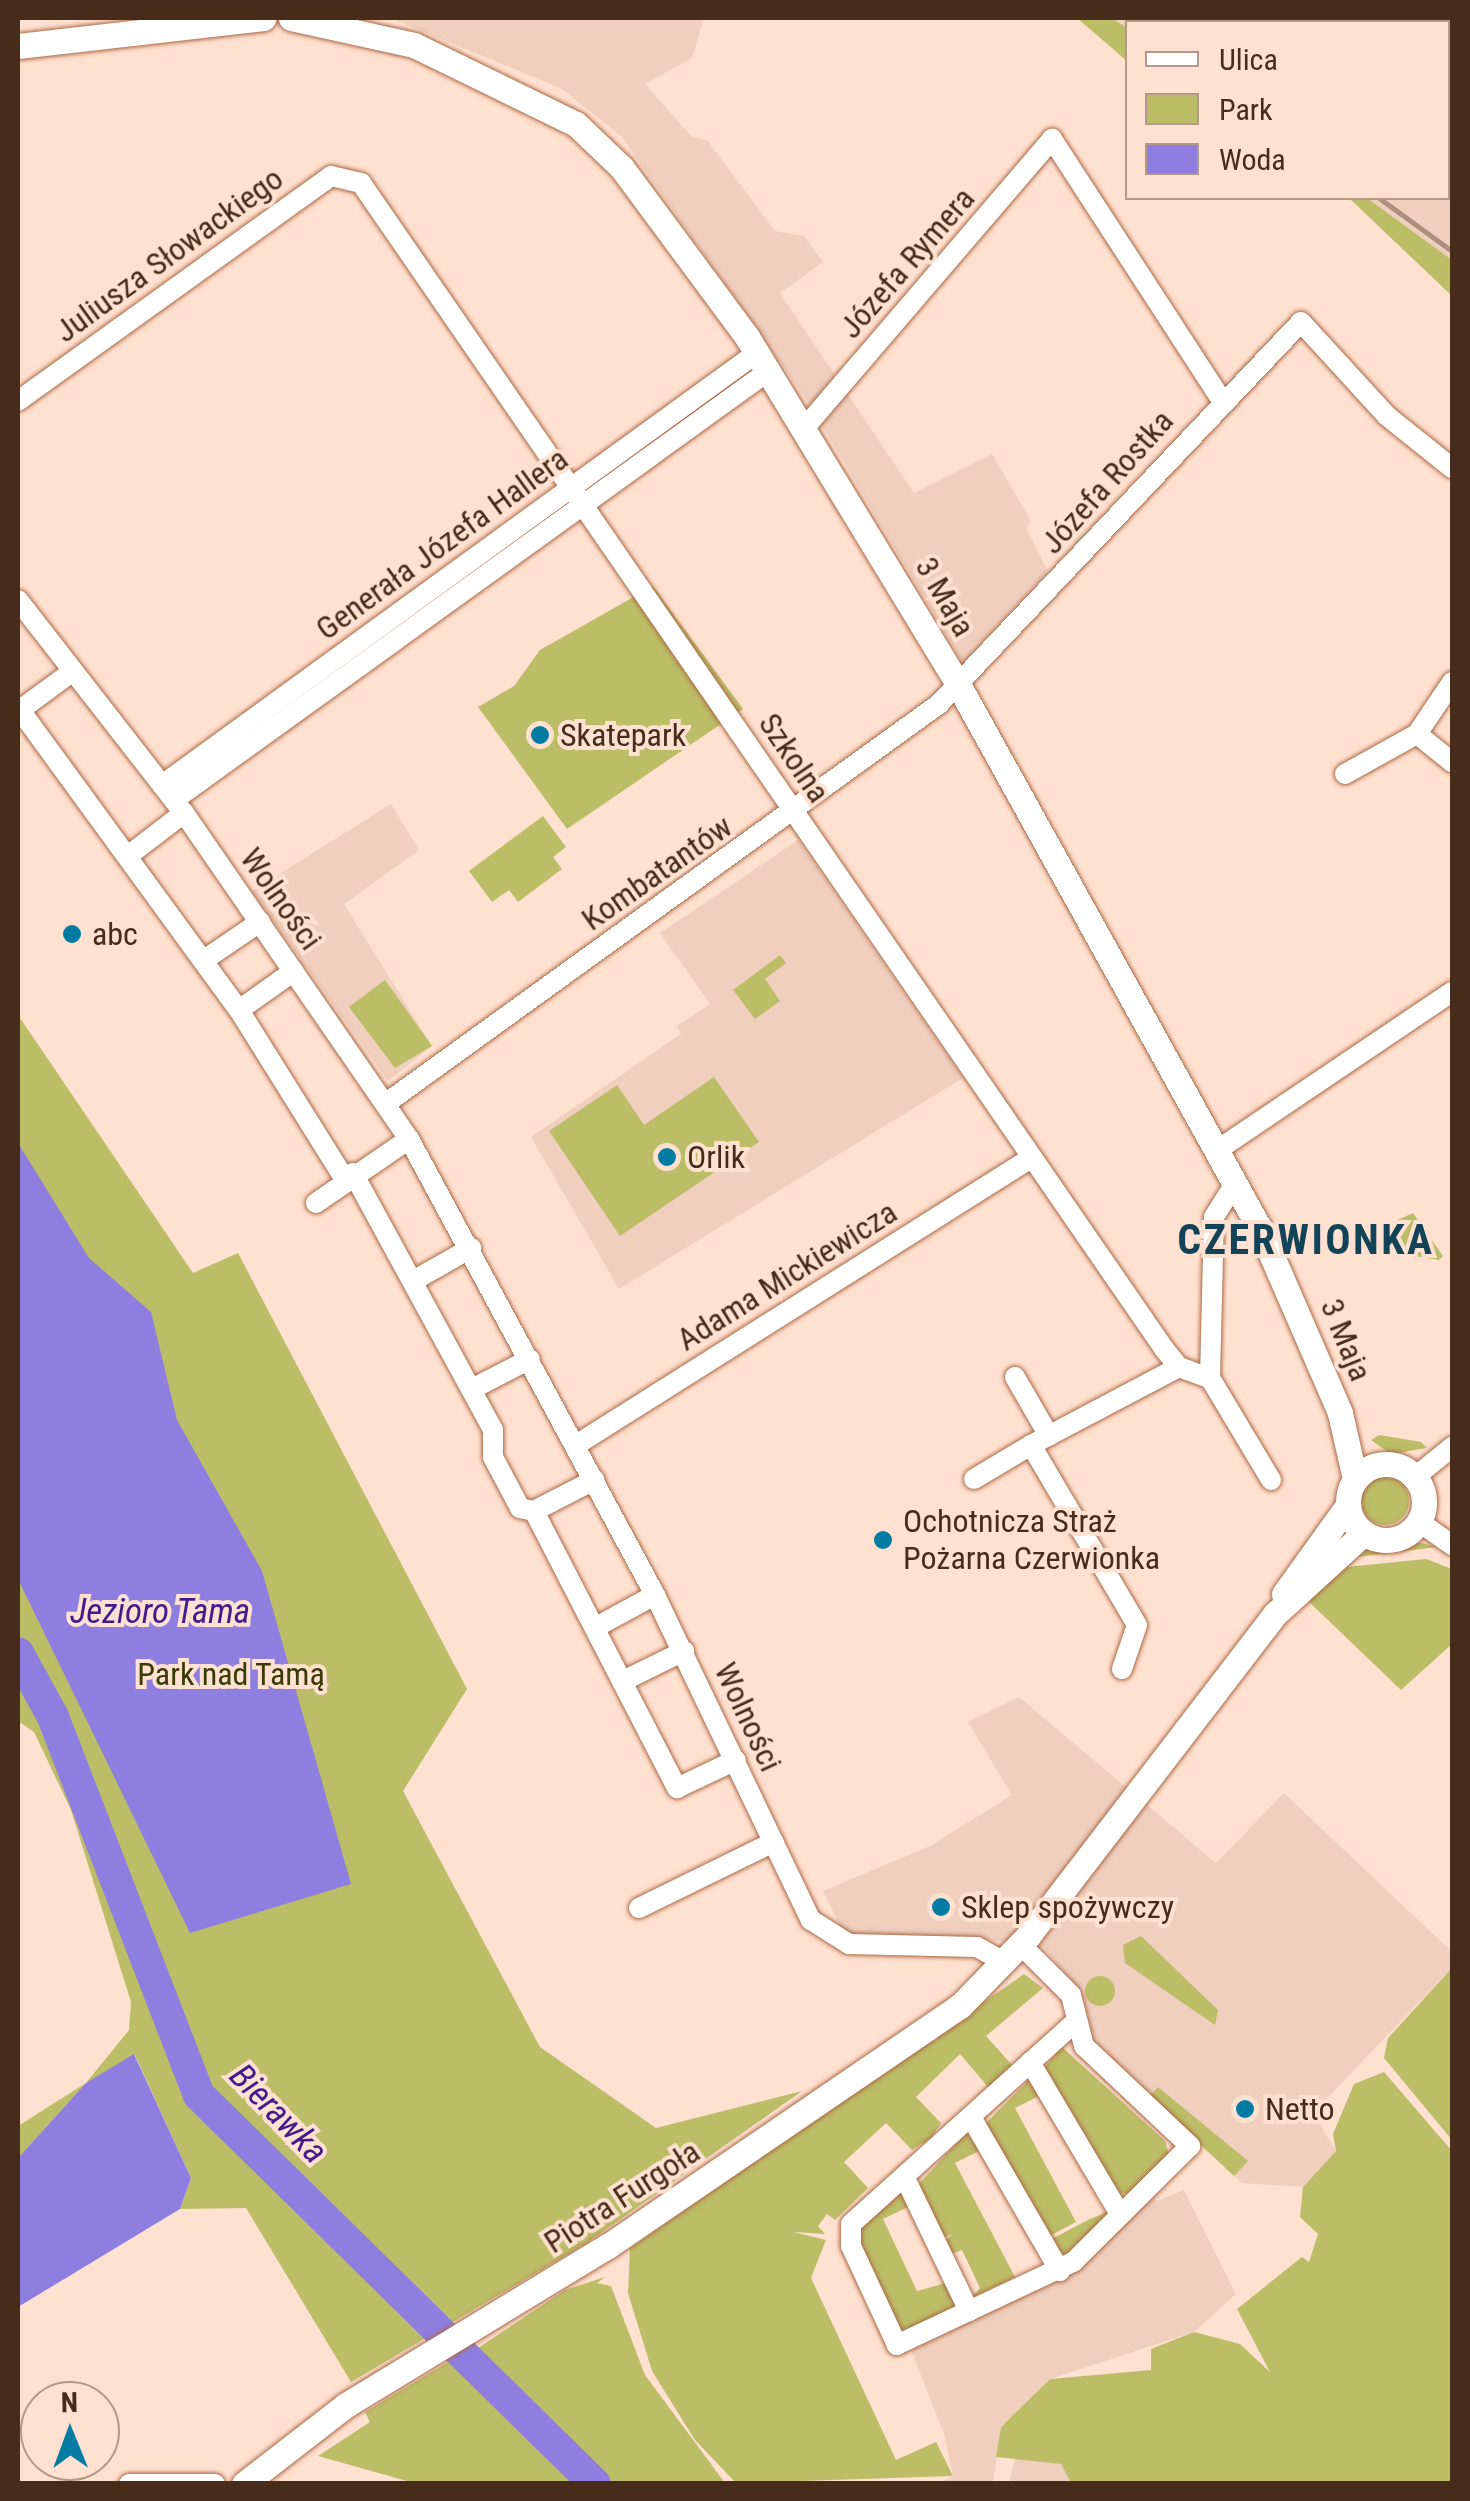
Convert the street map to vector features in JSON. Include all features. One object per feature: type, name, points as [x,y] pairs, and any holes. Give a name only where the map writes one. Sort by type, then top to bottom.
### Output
[{"type":"main road","points":[[18,46],[197,21],[263,18]]},
{"type":"main road","name":"3 Maja","points":[[291,18],[377,32],[534,97],[592,137],[764,362],[807,425],[959,686],[1286,1280],[1340,1413],[1355,1479]]},
{"type":"main road","name":"3 Maja","points":[[1340,1413],[1386,1463]]},
{"type":"main road","points":[[1386,1463],[1415,1477],[1424,1499],[1418,1522],[1394,1539],[1364,1533],[1348,1505],[1355,1479],[1386,1463]]},
{"type":"main road","name":"Piotra Furgoła","points":[[1275,1614],[1303,1558],[1348,1505]]},
{"type":"main road","name":"Piotra Furgoła","points":[[244,2484],[424,2359],[915,2040],[1012,1953],[1275,1614],[1364,1533]]},
{"type":"street","points":[[348,18],[377,32]]},
{"type":"street","name":"Józefa Rymera","points":[[807,425],[1052,139],[1222,401]]},
{"type":"street","name":"Juliusza Słowackiego","points":[[18,401],[331,176],[361,183]]},
{"type":"street","name":"Szkolna","points":[[361,183],[1179,1367]]},
{"type":"street","name":"Józefa Rostka","points":[[959,686],[1222,401],[1301,322],[1386,416],[1452,468]]},
{"type":"street","name":"Generała Józefa Hallera","points":[[129,855],[174,799],[575,498],[764,362]]},
{"type":"street","name":"Wolności","points":[[18,600],[174,799],[408,1139],[471,1248],[684,1651],[811,1920],[832,1938],[1012,1953]]},
{"type":"street","points":[[73,671],[20,710],[240,1010],[349,1176],[472,1389],[493,1430],[493,1456],[520,1508],[534,1511],[594,1480]]},
{"type":"street","points":[[1345,774],[1417,734],[1452,682]]},
{"type":"street","name":"Kombatantów","points":[[386,1104],[959,686]]},
{"type":"street","points":[[1417,734],[1452,762]]},
{"type":"street","points":[[204,960],[260,922]]},
{"type":"street","points":[[240,1010],[294,971]]},
{"type":"street","points":[[1216,1151],[1452,992]]},
{"type":"street","points":[[316,1203],[349,1176],[408,1139]]},
{"type":"street","name":"Adama Mickiewicza","points":[[576,1445],[1031,1158]]},
{"type":"street","points":[[1234,1185],[1214,1217],[1210,1378],[1271,1480]]},
{"type":"street","points":[[413,1281],[471,1248]]},
{"type":"street","points":[[472,1389],[530,1360]]},
{"type":"street","points":[[974,1479],[1040,1440],[1084,1423],[1179,1367],[1210,1378]]},
{"type":"street","points":[[1015,1377],[1040,1440],[1137,1625],[1122,1669]]},
{"type":"street","points":[[1415,1477],[1452,1447]]},
{"type":"street","points":[[534,1511],[625,1680],[677,1788],[736,1760]]},
{"type":"street","points":[[1418,1522],[1452,1545]]},
{"type":"street","points":[[596,1627],[655,1595]]},
{"type":"street","points":[[625,1680],[684,1651]]},
{"type":"street","points":[[640,1908],[774,1842]]},
{"type":"street","points":[[1012,1953],[1071,1995],[1073,2024],[1090,2053],[1190,2146],[1060,2271],[897,2344],[856,2258],[852,2224],[1073,2024]]},
{"type":"street","points":[[1030,2062],[1120,2214]]},
{"type":"street","points":[[971,2118],[1060,2271]]},
{"type":"street","points":[[905,2178],[969,2311]]},
{"type":"street","points":[[129,2484],[215,2484]]},
{"type":"shaded area","points":[[391,18],[704,18],[692,58],[645,84],[692,137],[707,140],[775,231],[804,236],[823,262],[780,293],[914,493],[992,454],[1031,521],[1026,528],[1048,571],[963,663],[809,403],[621,136],[562,89]]},
{"type":"shaded area","points":[[1112,18],[1452,18],[1452,260],[1370,200],[1450,200],[1450,20],[1125,20],[1125,27]]},
{"type":"shaded area","points":[[391,804],[419,850],[344,904],[432,1046],[388,1081],[252,891]]},
{"type":"shaded area","points":[[798,840],[963,1078],[619,1289],[531,1137],[681,1034],[677,1026],[710,1004],[660,933]]},
{"type":"shaded area","points":[[1019,1697],[1216,1863],[1284,1793],[1452,1952],[1452,1968],[1313,2113],[1336,2151],[1303,2187],[1242,2183],[1149,2097],[1092,2043],[1080,1990],[1039,1942],[845,1936],[823,1891],[930,1846],[1012,1795],[968,1722]]},
{"type":"shaded area","points":[[1184,2190],[1236,2294],[1194,2332],[1050,2379],[1001,2427],[993,2483],[939,2483],[953,2476],[945,2437],[910,2347],[1069,2271],[1152,2194],[1157,2201]]},
{"type":"shaded area","points":[[1016,2453],[1061,2464],[1071,2483],[1009,2484]]},
{"type":"green space","points":[[1077,18],[1112,18],[1125,27],[1125,59]]},
{"type":"green space","points":[[1351,200],[1370,200],[1452,260],[1452,296]]},
{"type":"green space","points":[[653,586],[743,709],[567,829],[478,707],[514,686],[540,650]]},
{"type":"green space","points":[[543,816],[566,847],[553,857],[562,869],[518,902],[509,890],[492,902],[469,871]]},
{"type":"green space","points":[[780,955],[786,963],[765,979],[780,1001],[755,1019],[733,990]]},
{"type":"green space","points":[[385,980],[432,1046],[395,1068],[349,1007]]},
{"type":"green space","name":"Park nad Tamą","points":[[18,1015],[193,1273],[238,1253],[467,1689],[403,1791],[540,2047],[656,2128],[802,2091],[585,2244],[351,2382],[246,2208],[180,2209],[191,2178],[135,2055],[86,2083],[129,2030],[131,2002],[71,1810],[34,1732],[18,1721]]},
{"type":"green space","name":"Orlik","points":[[714,1077],[759,1142],[620,1236],[549,1131],[617,1085],[644,1125]]},
{"type":"green space","points":[[1413,1213],[1443,1256],[1439,1260],[1402,1254],[1373,1231]]},
{"type":"green space","points":[[1379,1435],[1421,1442],[1427,1448],[1391,1454],[1371,1440]]},
{"type":"green space","points":[[1385,1477],[1402,1484],[1409,1501],[1402,1518],[1385,1525],[1368,1518],[1361,1501],[1368,1484]]},
{"type":"green space","points":[[1422,1543],[1437,1547],[1349,1558],[1367,1547]]},
{"type":"green space","points":[[1426,1559],[1452,1569],[1452,1644],[1401,1690],[1307,1600],[1336,1568]]},
{"type":"green space","points":[[1141,1936],[1218,2010],[1215,2025],[1125,1963],[1123,1945]]},
{"type":"green space","points":[[1452,1968],[1452,2140],[1384,2058],[1388,2038]]},
{"type":"green space","points":[[1024,1974],[1043,1988],[986,2036],[1013,2066],[989,2088],[960,2054],[916,2097],[941,2123],[931,2138],[912,2150],[886,2123],[844,2162],[868,2188],[835,2220],[827,2214],[818,2226],[825,2234],[793,2232],[826,2240],[811,2278],[896,2460],[936,2442],[953,2476],[736,2483],[695,2440],[652,2371],[628,2293],[630,2248]]},
{"type":"green space","points":[[1100,1976],[1110,1981],[1115,1991],[1110,2001],[1100,2006],[1090,2001],[1085,1991],[1090,1981]]},
{"type":"green space","points":[[1062,2047],[1165,2141],[1169,2155],[1129,2193],[1116,2194],[1044,2068]]},
{"type":"green space","points":[[1384,2072],[1452,2151],[1452,2483],[1071,2483],[1061,2464],[996,2457],[1001,2427],[1050,2379],[1151,2370],[1151,2349],[1194,2332],[1240,2344],[1270,2372],[1237,2309],[1302,2257],[1309,2262],[1318,2234],[1300,2217],[1303,2187],[1336,2151],[1333,2134],[1354,2084]]},
{"type":"green space","points":[[1029,2080],[1041,2095],[1015,2108],[1076,2222],[1046,2238],[984,2125]]},
{"type":"green space","points":[[86,2083],[18,2158],[18,2126]]},
{"type":"green space","points":[[1158,2087],[1248,2161],[1234,2176],[1149,2097]]},
{"type":"green space","points":[[966,2133],[981,2150],[955,2163],[1015,2277],[971,2298],[980,2288],[962,2250],[951,2254],[944,2241],[953,2234],[943,2238],[918,2185]]},
{"type":"green space","points":[[900,2190],[912,2205],[883,2219],[917,2291],[950,2282],[959,2305],[913,2331],[900,2332],[854,2234]]},
{"type":"green space","points":[[1109,2211],[1069,2258],[1048,2241],[1088,2220]]},
{"type":"green space","points":[[605,2277],[597,2283],[611,2286],[645,2375],[725,2483],[607,2483],[472,2352],[565,2290]]},
{"type":"green space","points":[[455,2358],[582,2483],[414,2483],[318,2456],[370,2422],[365,2412]]},
{"type":"water","name":"Jezioro Tama","points":[[18,1143],[89,1258],[151,1312],[177,1420],[262,1571],[351,1884],[190,1933],[18,1579]]},
{"type":"water","points":[[134,2054],[191,2178],[180,2209],[18,2307],[18,2158],[86,2083]]},
{"type":"waterway","name":"Bierawka","points":[[18,1653],[53,1717],[199,2095],[595,2484]]},
{"type":"railway","points":[[1126,18],[1130,20]]},
{"type":"railway","points":[[1382,200],[1452,251]]},
{"type":"place","name":"Skatepark","points":[[540,735]]},
{"type":"place","name":"abc","points":[[72,934]]},
{"type":"place","name":"Orlik","points":[[667,1157]]},
{"type":"place","name":"Ochotnicza Straż Pożarna Czerwionka","points":[[883,1540]]},
{"type":"place","name":"Sklep spożywczy","points":[[941,1907]]},
{"type":"place","name":"Netto","points":[[1245,2109]]},
{"type":"district","name":"CZERWIONKA","points":[[1306,1240]]}]
